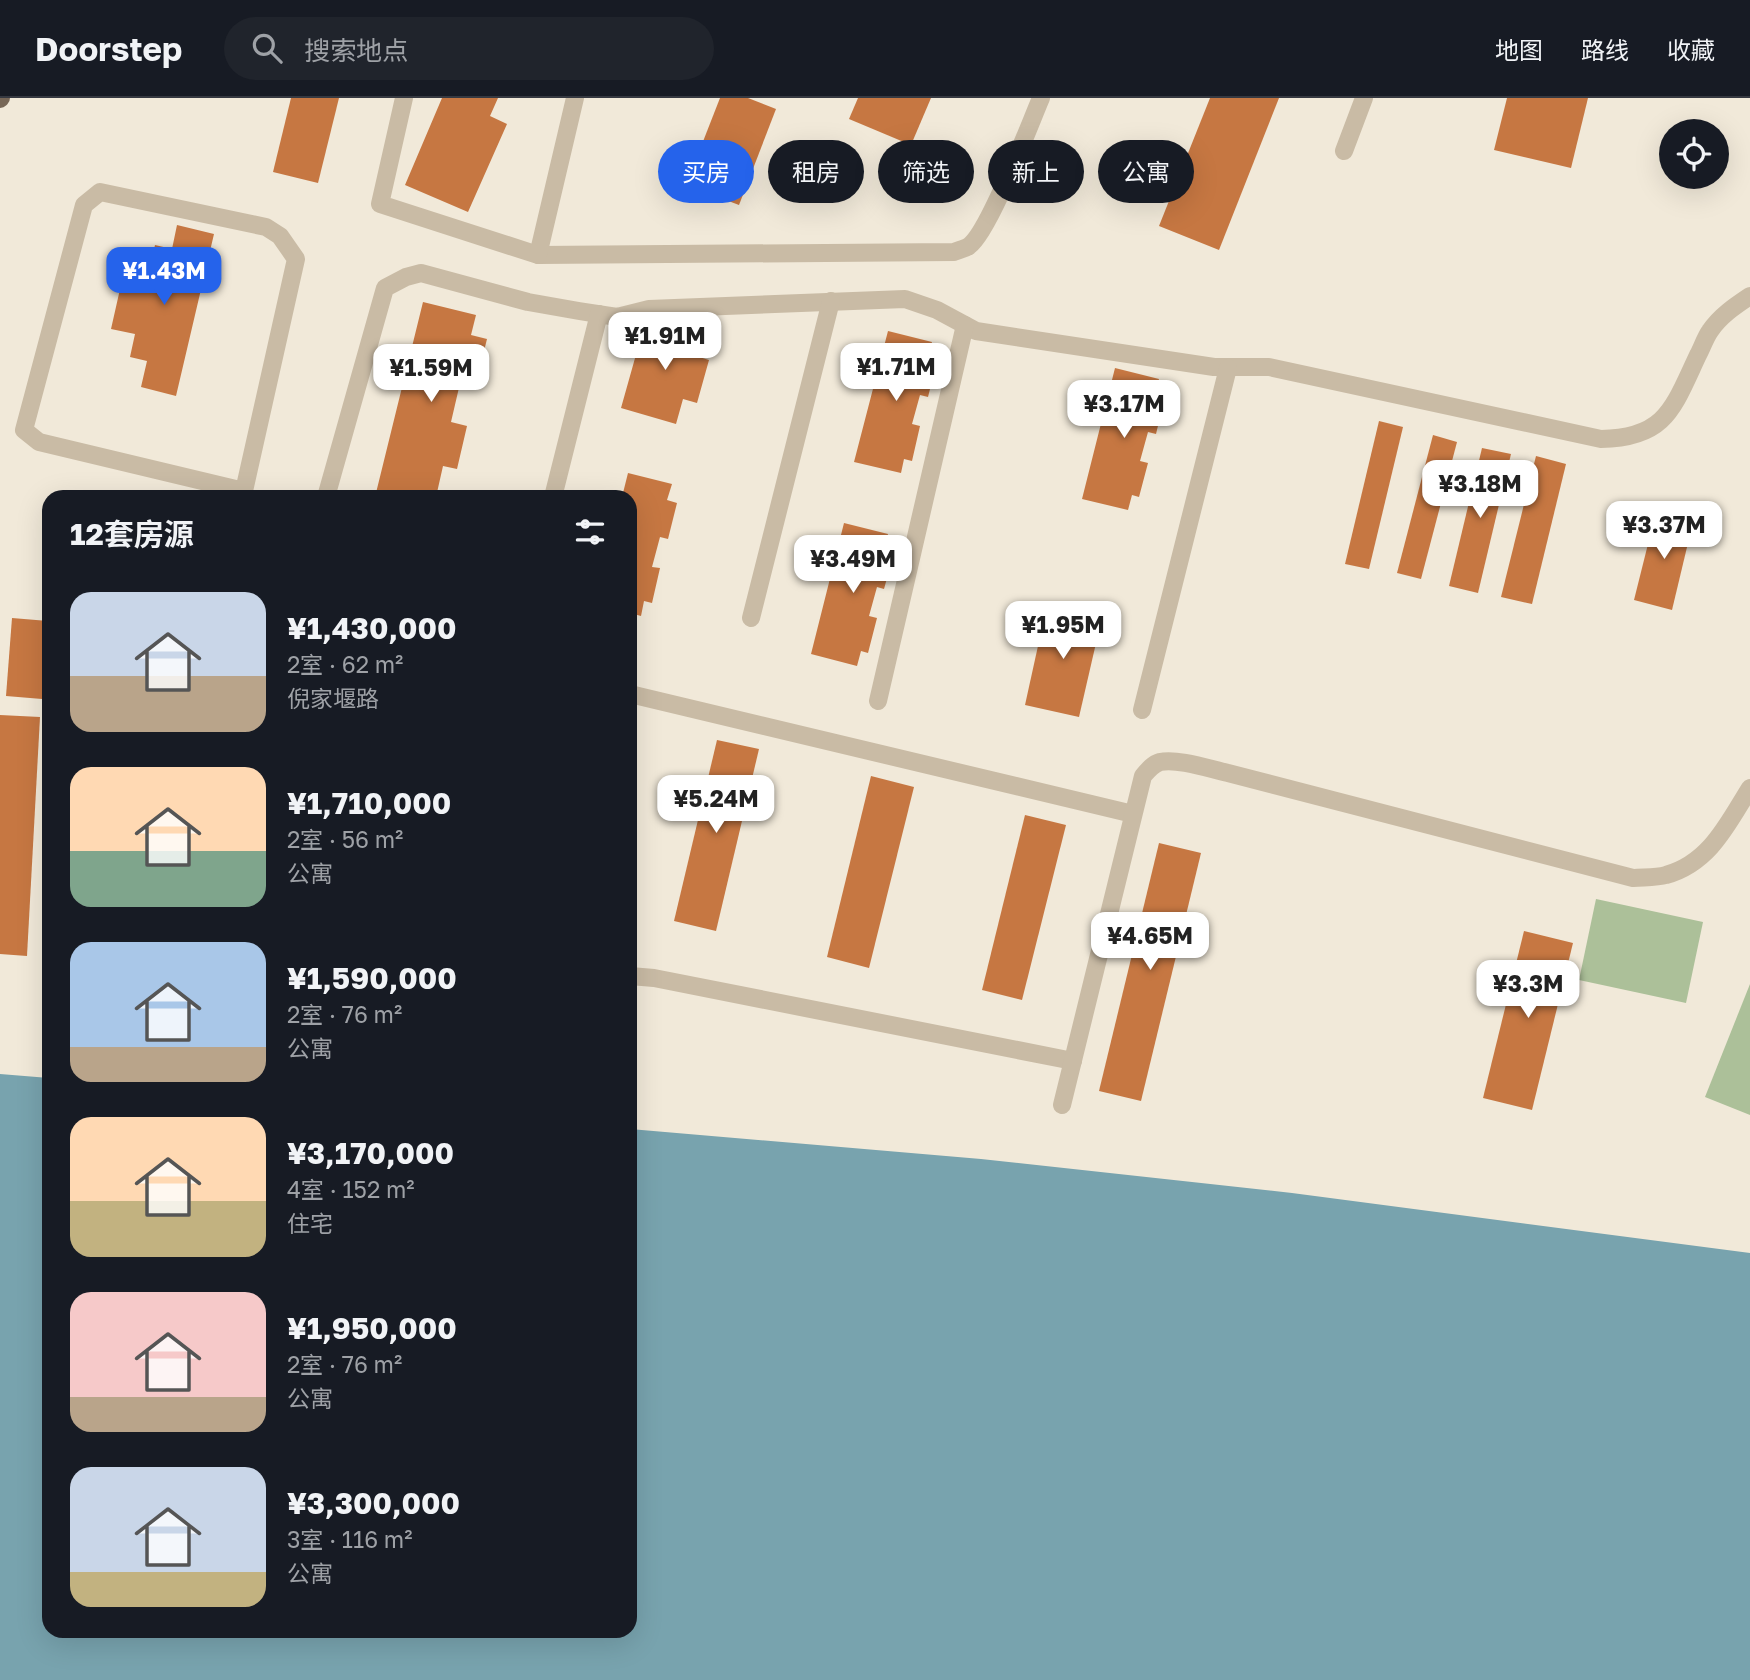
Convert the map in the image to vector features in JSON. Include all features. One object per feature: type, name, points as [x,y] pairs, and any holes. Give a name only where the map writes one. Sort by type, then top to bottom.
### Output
[{"type":"street","points":[[404,98],[380,204],[538,255],[954,252],[971,245],[986,222],[1041,98]]},
{"type":"street","points":[[538,255],[575,98]]},
{"type":"street","points":[[1344,151],[1364,98]]},
{"type":"street","points":[[227,490],[39,442],[24,430],[84,205],[100,192],[266,227],[280,236],[296,259],[244,490]]},
{"type":"street","points":[[328,490],[385,288],[421,273],[528,302],[617,317],[649,309],[905,299],[937,310],[976,331],[1228,368],[1269,367],[1601,439],[1626,439],[1651,430],[1671,411],[1709,331],[1729,310],[1750,296]]},
{"type":"street","points":[[751,618],[831,301]]},
{"type":"street","points":[[555,490],[599,314]]},
{"type":"street","points":[[878,701],[965,325]]},
{"type":"street","points":[[1142,710],[1228,368]]},
{"type":"street","points":[[637,696],[1133,814]]},
{"type":"street","points":[[1062,1105],[1143,776],[1152,766],[1162,761],[1228,773],[1633,878],[1665,876],[1689,865],[1712,848],[1750,788]]},
{"type":"street","points":[[1726,827],[1750,818]]},
{"type":"street","points":[[637,977],[1073,1061]]},
{"type":"green space","points":[[1596,899],[1703,922],[1686,1003],[1579,980]]},
{"type":"green space","points":[[1750,984],[1750,1115],[1705,1097]]},
{"type":"water","points":[[0,1074],[42,1077],[42,1638],[637,1638],[637,1130],[981,1159],[1292,1193],[1750,1253],[1750,1680],[0,1680]]},
{"type":"building","points":[[291,98],[339,98],[318,183],[273,172]]},
{"type":"building","points":[[442,98],[498,98],[490,116],[507,124],[468,212],[405,185]]},
{"type":"building","points":[[720,98],[748,98],[776,109],[754,166],[754,140],[704,140]]},
{"type":"building","points":[[858,98],[931,98],[913,140],[899,140],[849,119]]},
{"type":"building","points":[[1210,98],[1279,98],[1219,250],[1159,226],[1168,203],[1194,203],[1193,140]]},
{"type":"building","points":[[1507,98],[1588,98],[1571,168],[1494,150]]},
{"type":"building","points":[[177,225],[214,234],[176,396],[141,387],[147,361],[130,357],[135,334],[111,329],[125,267],[149,272],[155,245],[172,249]]},
{"type":"building","points":[[423,302],[476,315],[471,335],[487,339],[476,383],[461,379],[451,422],[467,426],[457,469],[443,466],[438,490],[377,490]]},
{"type":"building","points":[[646,319],[700,334],[693,355],[709,360],[697,403],[683,399],[676,424],[621,408]]},
{"type":"building","points":[[888,331],[932,342],[927,358],[937,361],[928,397],[920,395],[912,424],[920,426],[912,461],[904,459],[901,473],[854,462]]},
{"type":"building","points":[[1115,368],[1159,379],[1155,395],[1165,397],[1156,434],[1148,432],[1140,461],[1148,463],[1139,497],[1132,495],[1128,510],[1082,499]]},
{"type":"building","points":[[1379,421],[1403,427],[1369,569],[1345,564]]},
{"type":"building","points":[[1433,435],[1457,442],[1421,579],[1397,573]]},
{"type":"building","points":[[1482,448],[1511,454],[1478,593],[1449,586]]},
{"type":"building","points":[[1536,456],[1566,464],[1532,604],[1501,597]]},
{"type":"building","points":[[628,473],[672,484],[667,500],[677,503],[668,539],[660,537],[652,567],[660,568],[652,603],[644,601],[641,616],[637,615],[637,490],[624,490]]},
{"type":"building","points":[[1656,512],[1693,522],[1672,610],[1634,600]]},
{"type":"building","points":[[844,523],[888,534],[884,550],[894,553],[884,589],[877,587],[869,616],[877,618],[868,653],[861,651],[857,666],[811,654]]},
{"type":"building","points":[[1047,605],[1102,617],[1079,717],[1025,705]]},
{"type":"building","points":[[12,618],[42,620],[42,699],[6,696]]},
{"type":"building","points":[[0,715],[40,717],[27,956],[0,954]]},
{"type":"building","points":[[717,740],[759,749],[716,931],[674,921]]},
{"type":"building","points":[[871,776],[914,787],[869,968],[827,957]]},
{"type":"building","points":[[1025,815],[1066,825],[1022,1000],[982,990]]},
{"type":"building","points":[[1159,843],[1201,853],[1141,1101],[1099,1091]]},
{"type":"building","points":[[1524,931],[1573,943],[1532,1110],[1483,1098]]}]
